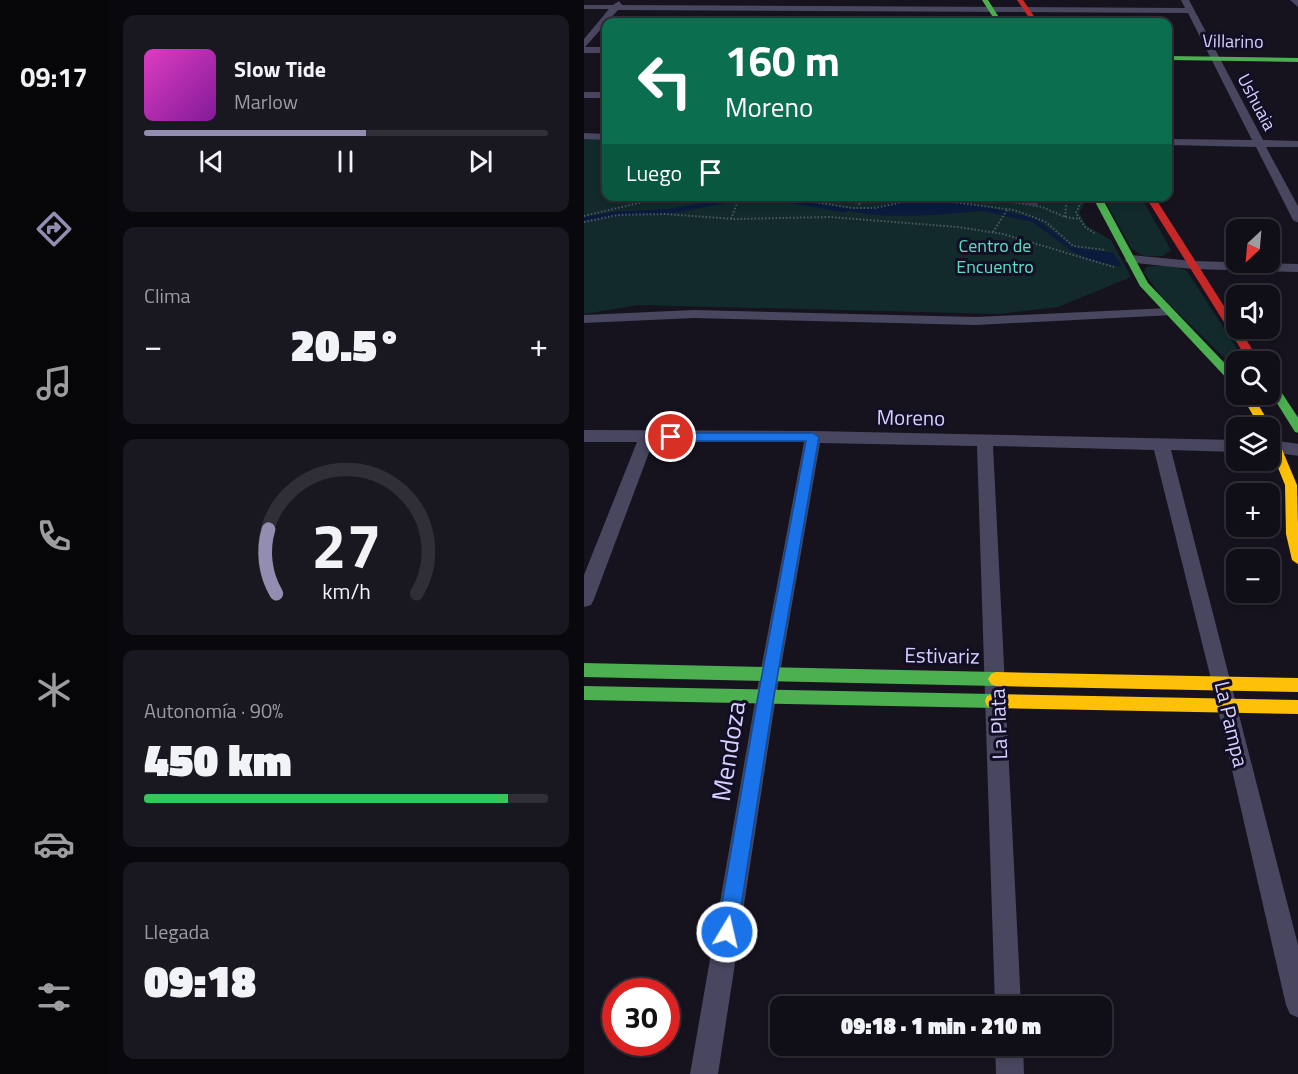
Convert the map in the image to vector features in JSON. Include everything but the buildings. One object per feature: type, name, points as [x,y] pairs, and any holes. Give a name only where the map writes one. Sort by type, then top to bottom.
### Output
[{"type":"street","name":"Ushuaia","points":[[1185,0],[1298,220]]},
{"type":"street","points":[[1294,0],[1298,6]]},
{"type":"street","points":[[584,7],[618,4],[757,8],[1023,4],[1191,11]]},
{"type":"street","points":[[606,18],[618,4]]},
{"type":"street","points":[[988,4],[997,18]]},
{"type":"street","points":[[1023,4],[1032,18]]},
{"type":"street","points":[[584,45],[602,23]]},
{"type":"street","points":[[584,50],[602,50]]},
{"type":"street","name":"Villarino","points":[[1172,58],[1298,60]]},
{"type":"street","points":[[584,95],[602,95]]},
{"type":"street","points":[[584,136],[602,136]]},
{"type":"street","points":[[1172,142],[1298,144]]},
{"type":"street","points":[[1099,201],[1138,272],[1168,312],[1226,371]]},
{"type":"street","points":[[1152,201],[1248,351]]},
{"type":"street","points":[[1129,256],[1193,266],[1298,268]]},
{"type":"street","points":[[584,319],[694,314],[976,321],[1168,312]]},
{"type":"street","points":[[1280,400],[1298,429]]},
{"type":"street","name":"Moreno","points":[[584,436],[813,437],[1226,446]]},
{"type":"street","points":[[584,599],[647,437]]},
{"type":"street","name":"Mendoza","points":[[704,1074],[766,696],[813,437]]},
{"type":"street","name":"La Plata","points":[[985,441],[997,688],[1008,996]]},
{"type":"street","name":"La Pampa","points":[[1160,445],[1222,683],[1298,1005]]},
{"type":"street","points":[[1280,445],[1298,450]]},
{"type":"street","points":[[1280,462],[1291,485],[1293,534],[1298,560]]},
{"type":"street","name":"Estivariz","points":[[584,670],[770,673],[1227,705],[1298,707]]},
{"type":"street","name":"Estivariz","points":[[584,693],[766,696],[1222,683],[1298,685]]},
{"type":"street","points":[[1009,1056],[1010,1074]]},
{"type":"path","points":[[584,216],[647,201]]},
{"type":"path","points":[[731,219],[738,201]]},
{"type":"path","points":[[805,201],[865,209],[906,201]]},
{"type":"path","points":[[942,201],[1007,210],[1046,222],[1073,246],[1129,256]]},
{"type":"path","points":[[1005,201],[1042,207],[1065,217],[1080,219]]},
{"type":"path","points":[[1065,217],[1067,201]]},
{"type":"path","points":[[834,217],[845,208]]},
{"type":"path","points":[[993,232],[1007,210]]},
{"type":"path","points":[[597,213],[599,218]]},
{"type":"path","points":[[584,222],[599,218],[665,214],[731,219],[834,217],[993,232],[1047,249],[1138,272]]},
{"type":"green space","name":"Centro de Encuentro","points":[[584,139],[598,139],[602,142],[602,201],[1086,201],[1079,213],[1087,226],[1111,240],[1131,277],[1058,307],[999,314],[639,305],[584,314]]},
{"type":"green space","points":[[1105,201],[1143,201],[1171,250],[1163,256],[1144,256],[1132,249]]},
{"type":"green space","points":[[1175,266],[1187,271],[1226,332],[1226,339],[1231,339],[1239,351],[1226,351],[1226,359],[1161,296],[1144,272],[1146,267]]},
{"type":"water","points":[[906,201],[946,201],[979,205],[993,210],[895,216],[837,208],[865,209]]},
{"type":"water","points":[[1067,246],[1114,253],[1122,267],[1086,257]]},
{"type":"waterway","points":[[584,219],[616,214],[671,211],[724,201]]},
{"type":"waterway","points":[[791,201],[845,210]]},
{"type":"waterway","points":[[985,209],[1034,220],[1075,251]]},
{"type":"traffic: fast","points":[[985,0],[996,18]]},
{"type":"traffic: fast","points":[[1172,58],[1299,60]]},
{"type":"traffic: fast","points":[[1099,201],[1144,284],[1226,370]]},
{"type":"traffic: fast","points":[[1280,400],[1299,429]]},
{"type":"traffic: fast","points":[[584,670],[996,679]]},
{"type":"traffic: fast","points":[[584,693],[993,701]]},
{"type":"traffic: slow","points":[[1252,405],[1260,417]]},
{"type":"traffic: slow","points":[[1280,459],[1291,485],[1293,534],[1299,560]]},
{"type":"traffic: slow","points":[[996,679],[1299,685]]},
{"type":"traffic: slow","points":[[993,701],[1299,707]]},
{"type":"traffic: jam","points":[[1020,0],[1032,18]]},
{"type":"traffic: jam","points":[[1152,201],[1248,351]]},
{"type":"route","points":[[671,437],[813,437],[766,696],[727,932]]}]
